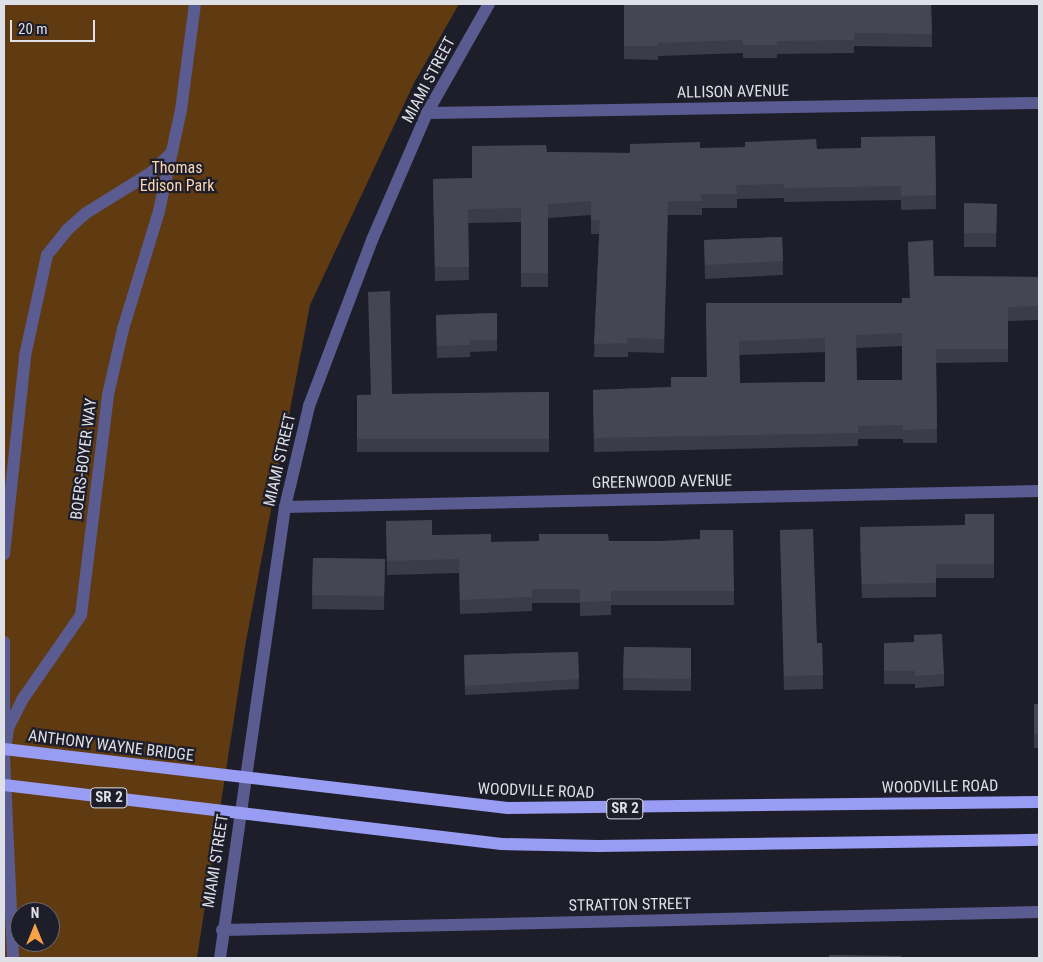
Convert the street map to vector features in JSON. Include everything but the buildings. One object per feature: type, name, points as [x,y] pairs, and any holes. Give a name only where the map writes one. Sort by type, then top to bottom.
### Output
[{"type":"main road","name":"ANTHONY WAYNE BRIDGE","points":[[4,749],[214,774]]},
{"type":"main road","name":"WOODVILLE ROAD","points":[[214,774],[455,804],[550,809],[1039,802]]},
{"type":"main road","name":"SR 2","points":[[4,785],[511,844],[598,846],[1039,840]]},
{"type":"street","name":"BOERS-BOYER WAY","points":[[4,757],[8,728],[22,700],[81,615],[108,395],[123,329],[159,211],[172,152],[196,4]]},
{"type":"street","name":"MIAMI STREET","points":[[220,958],[222,930],[286,507],[309,406],[337,327],[428,113],[489,4]]},
{"type":"street","name":"ALLISON AVENUE","points":[[428,113],[1039,103]]},
{"type":"street","points":[[4,554],[25,356],[48,255],[67,230],[86,213],[152,172],[172,152]]},
{"type":"street","name":"GREENWOOD AVENUE","points":[[286,507],[1039,491]]},
{"type":"street","name":"BOERS-BOYER WAY","points":[[4,642],[4,757],[13,958]]},
{"type":"street","name":"STRATTON STREET","points":[[222,930],[1039,912]]},
{"type":"green space","name":"Thomas Edison Park","points":[[4,4],[459,4],[414,83],[310,305],[246,641],[197,958],[4,958]]}]
